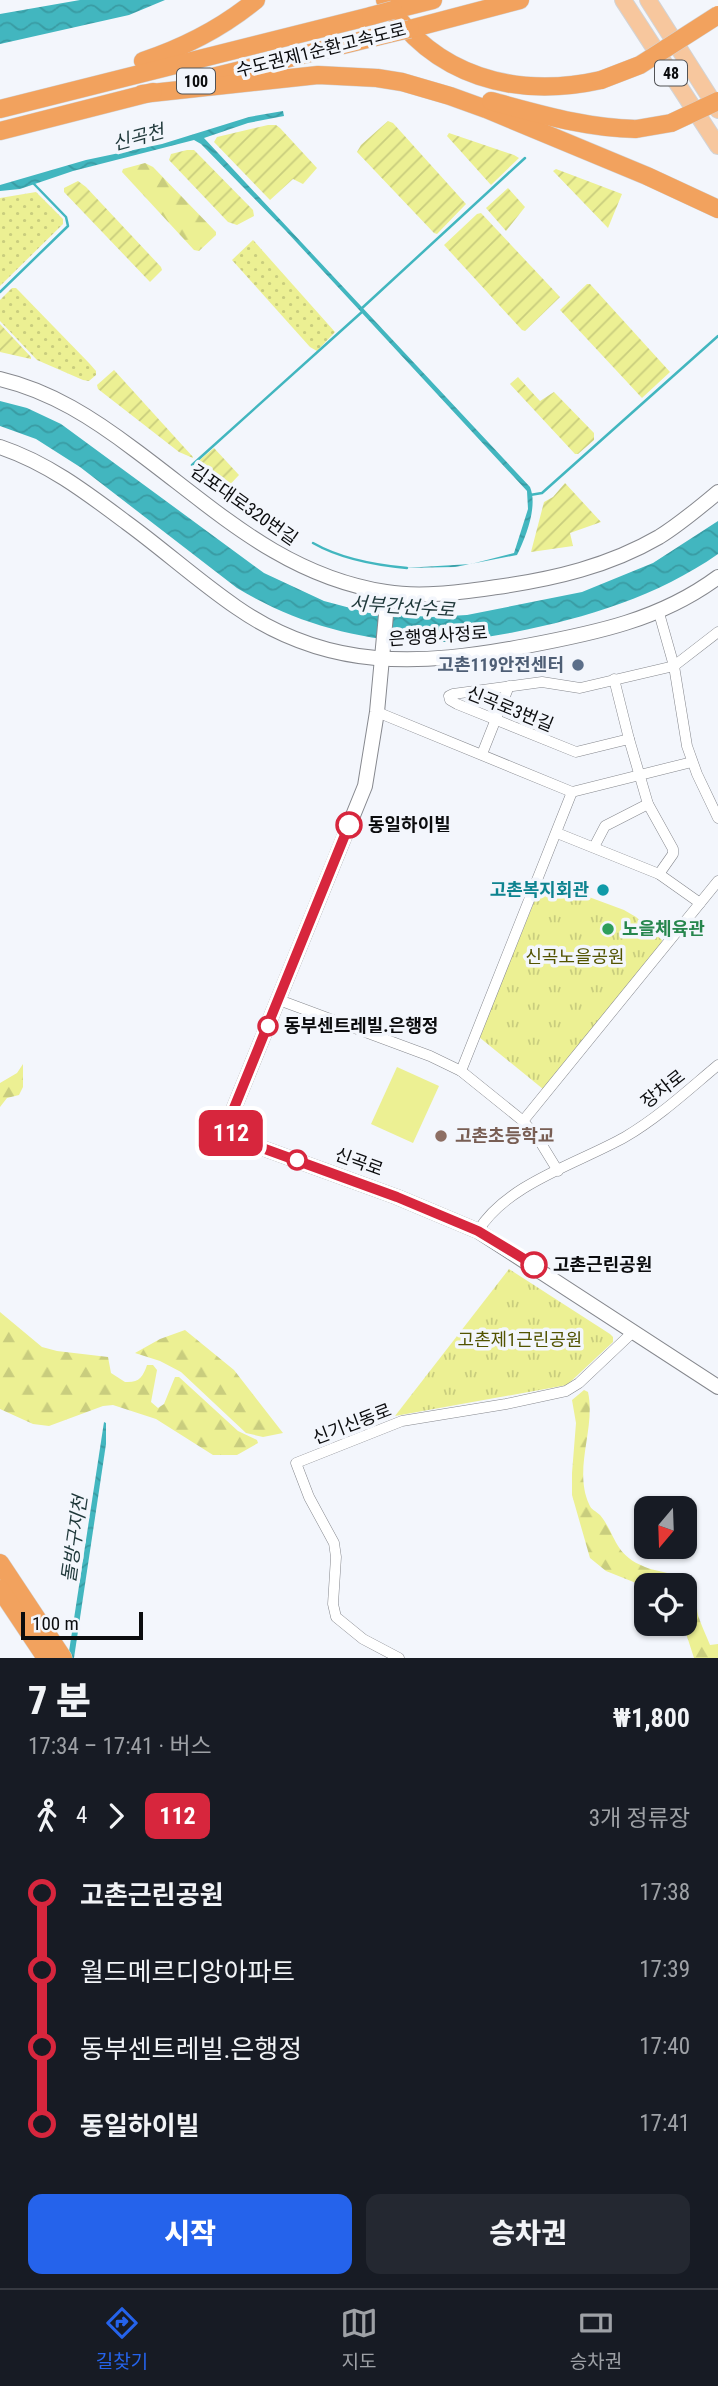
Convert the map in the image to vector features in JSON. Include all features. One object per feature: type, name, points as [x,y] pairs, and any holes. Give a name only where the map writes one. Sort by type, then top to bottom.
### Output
[{"type":"highway","points":[[82,87],[125,67],[188,44],[214,30],[256,0]]},
{"type":"highway","points":[[415,0],[389,5],[395,16],[417,40],[436,54],[478,76],[515,86],[547,88],[601,80],[640,65],[718,15]]},
{"type":"highway","name":"수도권제1순환고속도로","points":[[0,108],[371,16],[389,5],[433,0]]},
{"type":"highway","name":"수도권제1순환고속도로","points":[[0,131],[520,0]]},
{"type":"highway","points":[[142,94],[306,76],[342,76],[402,82],[492,101],[573,124],[636,129],[671,123],[718,101]]},
{"type":"highway","points":[[402,82],[486,109],[699,198],[718,209]]},
{"type":"highway","points":[[0,1563],[8,1592],[46,1658]]},
{"type":"highway","points":[[8,1592],[63,1658]]},
{"type":"main road","name":"48","points":[[623,0],[718,146]]},
{"type":"main road","name":"48","points":[[648,0],[718,110]]},
{"type":"street","name":"김포대로320번길","points":[[0,379],[15,382],[59,400],[97,422],[238,527],[291,562],[332,580],[387,598],[476,590],[550,578],[587,568],[627,553],[659,536],[718,492]]},
{"type":"street","name":"은행영사정로","points":[[0,447],[28,458],[70,482],[223,598],[260,622],[305,644],[331,652],[422,660],[499,651],[591,632],[659,613],[718,578]]},
{"type":"street","name":"신곡로","points":[[387,598],[377,712],[365,786],[232,1113],[230,1133],[478,1231],[718,1387]]},
{"type":"street","points":[[659,613],[674,666],[692,762],[718,818]]},
{"type":"street","points":[[674,666],[718,632]]},
{"type":"street","name":"신곡로3번길","points":[[629,740],[576,752],[453,702],[449,696],[542,682],[574,688],[674,666]]},
{"type":"street","points":[[614,680],[637,774],[648,804],[673,849],[673,854],[659,874]]},
{"type":"street","points":[[482,754],[509,686]]},
{"type":"street","points":[[377,712],[572,792],[692,762]]},
{"type":"street","points":[[461,1070],[572,792]]},
{"type":"street","points":[[594,847],[605,826],[648,804]]},
{"type":"street","points":[[557,833],[659,874],[700,903]]},
{"type":"street","points":[[523,1121],[718,881]]},
{"type":"street","points":[[279,1000],[461,1070],[523,1121],[539,1140],[558,1171]]},
{"type":"street","name":"장차로","points":[[478,1231],[497,1207],[625,1136],[666,1109],[718,1065]]},
{"type":"street","name":"신기신동로","points":[[399,1658],[356,1634],[337,1617],[334,1611],[334,1543],[309,1497],[296,1464],[402,1421],[566,1391],[579,1383],[634,1331]]},
{"type":"green space","points":[[388,121],[393,123],[466,204],[437,234],[357,152],[361,145]]},
{"type":"green space","points":[[268,125],[280,128],[317,168],[303,184],[293,179],[270,200],[214,142],[217,137]]},
{"type":"green space","points":[[449,133],[519,158],[491,185],[447,136]]},
{"type":"green space","points":[[194,150],[253,210],[254,216],[237,225],[228,222],[169,160],[171,154]]},
{"type":"green space","points":[[145,163],[153,167],[216,232],[199,251],[194,250],[122,172],[123,169]]},
{"type":"green space","points":[[556,169],[622,194],[608,228],[553,171]]},
{"type":"green space","points":[[78,181],[161,267],[162,270],[150,282],[64,192],[64,188]]},
{"type":"green space","points":[[508,188],[525,207],[506,231],[486,208]]},
{"type":"green space","points":[[36,192],[63,219],[63,224],[0,286],[0,198]]},
{"type":"green space","points":[[481,213],[560,297],[525,331],[444,245]]},
{"type":"green space","points":[[253,240],[335,332],[317,351],[310,347],[232,260]]},
{"type":"green space","points":[[590,284],[670,372],[642,398],[560,310]]},
{"type":"green space","points":[[12,288],[16,288],[89,363],[96,375],[89,381],[83,380],[37,360],[0,321],[0,300]]},
{"type":"green space","points":[[0,324],[31,357],[31,359],[0,352]]},
{"type":"green space","points":[[114,370],[193,458],[179,452],[98,389],[97,385]]},
{"type":"green space","points":[[518,377],[540,401],[554,392],[594,433],[594,440],[575,454],[510,384]]},
{"type":"green space","points":[[214,448],[239,475],[225,490],[206,477],[195,464]]},
{"type":"green space","points":[[565,483],[601,522],[570,533],[573,546],[531,552],[544,502],[553,497]]},
{"type":"green space","name":"신곡노을공원","points":[[543,880],[624,910],[662,940],[661,946],[543,1089],[479,1037]]},
{"type":"green space","points":[[23,1064],[23,1087],[19,1095],[7,1098],[0,1107],[0,1083],[17,1073]]},
{"type":"green space","points":[[397,1067],[439,1086],[413,1143],[371,1124]]},
{"type":"green space","name":"고촌제1근린공원","points":[[509,1269],[610,1334],[613,1342],[567,1385],[395,1416]]},
{"type":"green space","points":[[0,1312],[42,1347],[108,1357],[111,1373],[125,1382],[137,1380],[147,1365],[153,1365],[157,1370],[151,1402],[158,1408],[164,1404],[175,1377],[179,1377],[238,1431],[258,1443],[237,1455],[213,1455],[156,1419],[113,1405],[103,1406],[49,1426],[33,1424],[0,1409]]},
{"type":"green space","points":[[185,1330],[234,1370],[283,1433],[263,1437],[246,1433],[181,1372],[160,1361],[135,1353],[160,1339]]},
{"type":"green space","points":[[584,1390],[588,1392],[590,1406],[583,1477],[590,1506],[606,1523],[627,1556],[645,1567],[666,1573],[634,1573],[634,1582],[606,1571],[590,1558],[572,1495],[576,1423],[572,1400]]},
{"type":"green space","points":[[697,1608],[710,1645],[718,1644],[718,1658],[694,1658],[687,1636],[697,1636]]},
{"type":"water","points":[[80,0],[165,0],[129,15],[0,44],[0,14]]},
{"type":"water","points":[[283,111],[284,116],[248,123],[204,138],[530,487],[532,512],[517,555],[473,564],[514,553],[528,509],[527,491],[285,230],[201,144],[194,140],[73,171],[20,189],[0,191],[0,185],[86,160],[162,144],[249,117]]},
{"type":"water","points":[[0,401],[27,408],[61,424],[264,573],[324,601],[369,613],[432,617],[467,615],[582,592],[653,563],[718,521],[718,554],[671,582],[621,604],[568,620],[465,640],[427,642],[367,637],[300,619],[237,588],[80,467],[36,439],[0,426]]},
{"type":"water","points":[[470,564],[455,567],[404,568]]},
{"type":"water","points":[[104,1422],[106,1444],[74,1658],[68,1658]]},
{"type":"waterway","points":[[361,309],[525,158]]},
{"type":"waterway","points":[[0,292],[68,226],[66,217],[34,184]]},
{"type":"waterway","points":[[192,465],[363,311]]},
{"type":"waterway","points":[[530,495],[542,493],[718,336]]},
{"type":"waterway","points":[[313,543],[358,560],[407,568]]},
{"type":"bus line","name":"112","points":[[349,825],[232,1113],[230,1133],[265,1149],[423,1207],[478,1231],[534,1265]]},
{"type":"place","name":"고촌119안전센터","points":[[578,665]]},
{"type":"place","name":"동일하이빌","points":[[349,825]]},
{"type":"place","name":"고촌복지회관","points":[[603,890]]},
{"type":"place","name":"노을체육관","points":[[608,929]]},
{"type":"place","name":"동부센트레빌.은행정","points":[[268,1026]]},
{"type":"place","name":"고촌초등학교","points":[[441,1136]]},
{"type":"place","name":"고촌근린공원","points":[[534,1265]]},
{"type":"water label","name":"신곡천","points":[[138,137]]},
{"type":"water label","name":"서부간선수로","points":[[402,606]]},
{"type":"water label","name":"돌방구지천","points":[[74,1539]]}]
